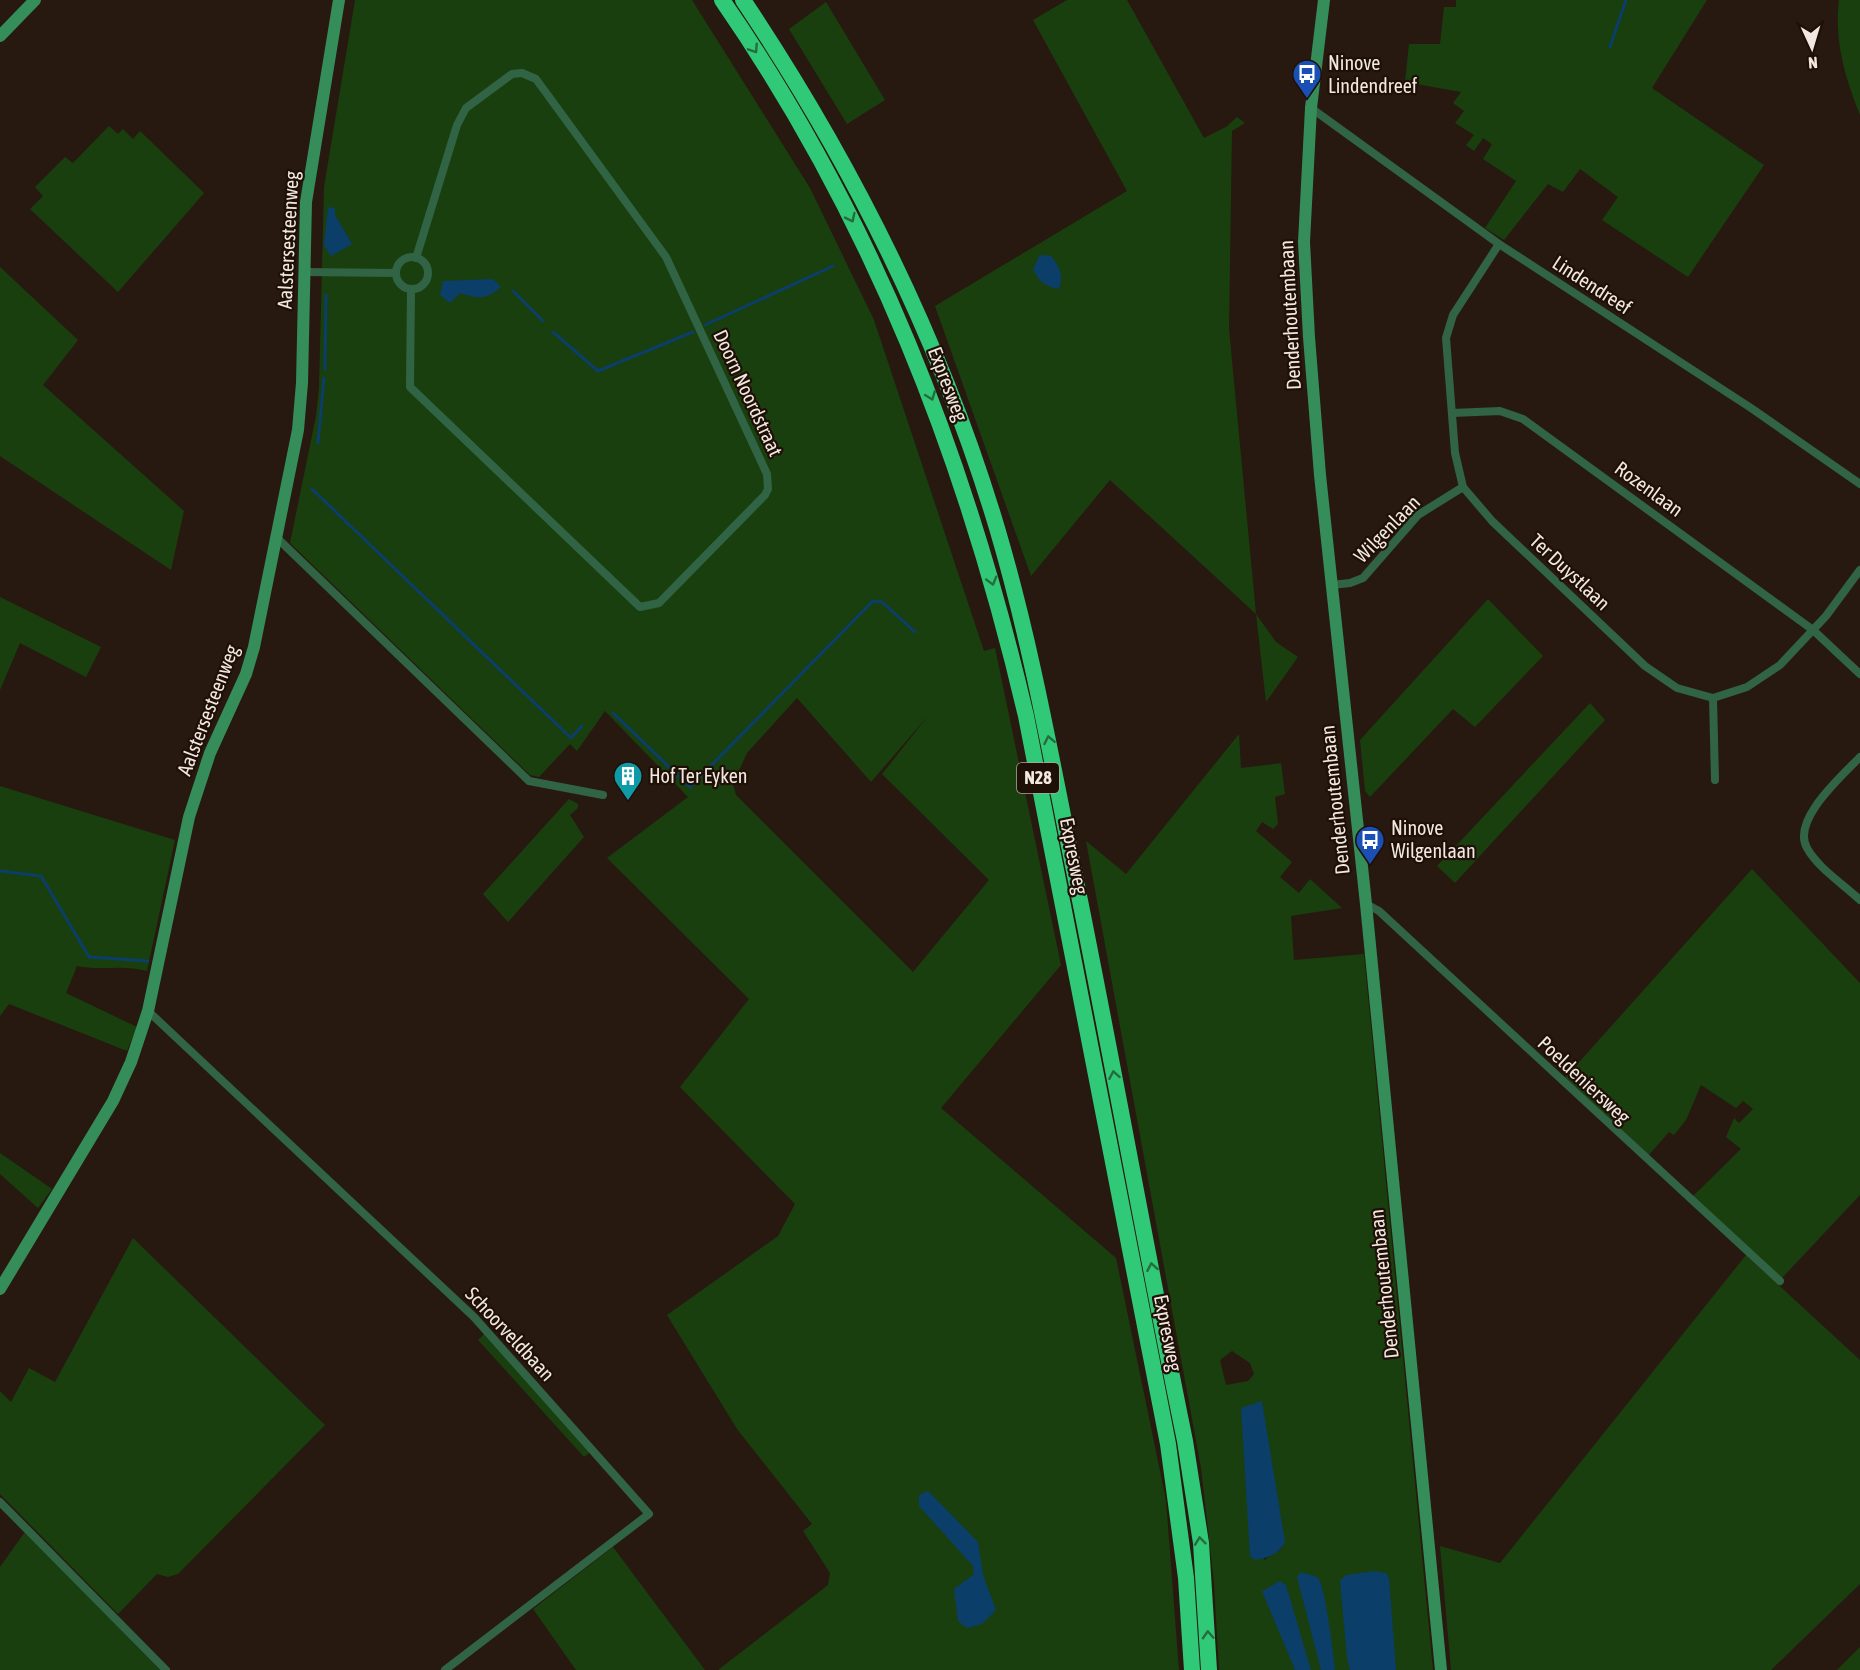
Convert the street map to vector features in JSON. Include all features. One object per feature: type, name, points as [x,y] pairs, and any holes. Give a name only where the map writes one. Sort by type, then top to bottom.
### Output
[{"type":"highway","name":"Expresweg","points":[[722,0],[773,78],[831,178],[889,296],[958,471],[1006,629],[1026,716],[1168,1444],[1186,1578],[1192,1670]]},
{"type":"highway","name":"Expresweg","points":[[743,0],[813,110],[898,274],[950,394],[997,528],[1043,709],[1185,1441],[1201,1544],[1209,1670]]},
{"type":"street","points":[[0,36],[35,0]]},
{"type":"street","name":"Aalstersesteenweg","points":[[0,1289],[113,1101],[131,1062],[148,1011],[189,817],[210,753],[246,674],[254,647],[274,535],[297,430],[302,383],[306,202],[339,0]]},
{"type":"street","name":"Denderhoutembaan","points":[[1324,0],[1311,108],[1305,254],[1320,475],[1366,904],[1442,1670]]},
{"type":"street","name":"Doorn Noordstraat","points":[[411,290],[410,387],[640,607],[659,603],[765,495],[768,489],[767,474],[666,257],[536,79],[522,73],[512,74],[466,108],[458,125],[416,258]]},
{"type":"street","name":"Lindendreef","points":[[1311,108],[1499,244],[1751,408],[1860,483]]},
{"type":"street","name":"Ter Duystlaan","points":[[1499,244],[1460,304],[1449,326],[1445,350],[1455,453],[1463,487],[1492,521],[1645,666],[1677,688],[1713,698]]},
{"type":"street","points":[[416,258],[426,266],[428,278],[422,286],[411,290],[401,285],[396,273],[404,260],[416,258]]},
{"type":"street","points":[[304,272],[396,273]]},
{"type":"street","name":"Rozenlaan","points":[[1452,413],[1500,411],[1523,419],[1813,630],[1860,674]]},
{"type":"street","name":"Wilgenlaan","points":[[1332,585],[1350,584],[1363,578],[1418,516],[1463,487]]},
{"type":"street","points":[[274,535],[530,781],[603,795]]},
{"type":"street","points":[[1715,780],[1713,698],[1758,682],[1780,665],[1840,599],[1860,570]]},
{"type":"street","points":[[1860,757],[1810,813],[1803,832],[1803,840],[1813,857],[1860,900]]},
{"type":"street","name":"Poeldeniersweg","points":[[1366,904],[1379,911],[1780,1281]]},
{"type":"street","name":"Schoorveldbaan","points":[[148,1011],[474,1317],[649,1514],[446,1670]]},
{"type":"street","points":[[0,1502],[166,1670]]},
{"type":"green space","points":[[355,0],[692,0],[810,188],[874,320],[984,651],[995,648],[1061,965],[941,1108],[1116,1258],[1166,1500],[1179,1670],[718,1670],[828,1585],[830,1573],[803,1531],[812,1524],[737,1429],[667,1315],[778,1236],[795,1204],[680,1087],[749,999],[607,858],[688,797],[605,711],[577,751],[570,744],[539,777],[530,775],[290,543],[316,416],[319,388],[324,187]],"holes":[[[797,698],[871,782],[928,716],[882,774],[989,880],[913,972],[736,795],[733,784],[747,753]]]},
{"type":"green space","points":[[1067,0],[1127,0],[1204,138],[1226,127],[1237,117],[1245,123],[1232,131],[1229,329],[1256,614],[1110,480],[1031,576],[935,306],[1127,191],[1033,20]]},
{"type":"green space","points":[[1456,0],[1707,0],[1652,88],[1764,165],[1688,277],[1602,220],[1618,197],[1580,169],[1563,192],[1548,184],[1504,240],[1485,228],[1516,181],[1483,159],[1492,144],[1483,138],[1474,151],[1466,145],[1474,135],[1455,123],[1464,111],[1453,103],[1461,92],[1405,82],[1409,44],[1440,44],[1444,7],[1456,7]]},
{"type":"green space","points":[[1839,0],[1860,0],[1860,115],[1839,44]]},
{"type":"green space","points":[[826,2],[885,100],[847,124],[789,29]]},
{"type":"green space","points":[[109,126],[118,134],[123,129],[133,139],[140,131],[204,193],[118,292],[30,209],[43,196],[35,187],[65,157],[73,163]]},
{"type":"green space","points":[[0,267],[78,340],[43,385],[184,511],[171,570],[0,456]]},
{"type":"green space","points":[[0,597],[101,647],[86,677],[20,643],[0,690]]},
{"type":"green space","points":[[1488,599],[1543,656],[1475,727],[1453,709],[1370,797],[1365,791],[1360,740]]},
{"type":"green space","points":[[1256,614],[1276,642],[1298,657],[1266,702]]},
{"type":"green space","points":[[1590,703],[1605,720],[1455,883],[1437,866]]},
{"type":"green space","points":[[1239,734],[1241,768],[1281,763],[1285,794],[1275,797],[1278,824],[1273,829],[1262,822],[1256,831],[1292,862],[1280,877],[1299,893],[1310,879],[1342,908],[1291,916],[1294,960],[1364,954],[1433,1670],[1219,1670],[1214,1583],[1201,1468],[1086,841],[1126,874]],"holes":[[[1232,1351],[1250,1363],[1254,1374],[1248,1381],[1226,1385],[1220,1360]],[[1241,1408],[1282,1548],[1264,1560]]]},
{"type":"green space","points":[[0,786],[175,840],[147,971],[77,966],[66,993],[137,1027],[127,1051],[9,1004],[0,1016]]},
{"type":"green space","points":[[569,799],[578,804],[578,808],[570,815],[584,837],[508,922],[483,894]]},
{"type":"green space","points":[[1752,869],[1860,983],[1860,1195],[1782,1278],[1692,1197],[1741,1149],[1726,1137],[1734,1118],[1739,1123],[1753,1109],[1743,1101],[1736,1108],[1701,1085],[1686,1120],[1674,1135],[1669,1132],[1648,1156],[1564,1079]]},
{"type":"green space","points":[[0,1153],[52,1189],[38,1208],[0,1174]]},
{"type":"green space","points":[[133,1238],[325,1425],[178,1574],[168,1577],[157,1574],[118,1614],[0,1494],[0,1391],[11,1402],[29,1368],[55,1382]]},
{"type":"green space","points":[[1746,1255],[1860,1360],[1860,1584],[1771,1670],[1451,1670],[1440,1546],[1500,1563]]},
{"type":"green space","points":[[485,1333],[592,1451],[584,1457],[478,1340]]},
{"type":"green space","points":[[25,1532],[160,1670],[0,1670],[0,1567]]},
{"type":"green space","points":[[613,1547],[705,1670],[576,1670],[533,1609]]},
{"type":"green space","points":[[1860,1647],[1860,1670],[1837,1670]]},
{"type":"water","points":[[328,207],[335,208],[335,215],[352,244],[331,256],[324,245]]},
{"type":"water","points":[[1040,255],[1051,256],[1059,268],[1061,280],[1058,289],[1049,286],[1037,277],[1033,269]]},
{"type":"water","points":[[493,279],[501,287],[486,296],[477,297],[460,293],[450,303],[440,295],[443,281]]},
{"type":"water","points":[[1262,1401],[1285,1542],[1273,1555],[1255,1560],[1250,1556],[1241,1408]]},
{"type":"water","points":[[928,1491],[978,1542],[983,1575],[996,1610],[982,1624],[967,1628],[958,1621],[954,1589],[974,1574],[973,1566],[919,1506],[919,1495]]},
{"type":"water","points":[[1374,1571],[1386,1573],[1389,1578],[1396,1670],[1350,1670],[1340,1581],[1346,1575]]},
{"type":"water","points":[[1301,1572],[1317,1577],[1321,1583],[1335,1670],[1321,1670],[1297,1577]]},
{"type":"water","points":[[1280,1581],[1286,1585],[1311,1670],[1295,1670],[1262,1591]]},
{"type":"waterway","points":[[1610,47],[1626,0]]},
{"type":"waterway","points":[[705,325],[833,266]]},
{"type":"waterway","points":[[513,291],[543,321]]},
{"type":"waterway","points":[[325,369],[326,295]]},
{"type":"waterway","points":[[553,332],[598,371],[693,332]]},
{"type":"waterway","points":[[318,443],[324,378]]},
{"type":"waterway","points":[[312,489],[571,738],[582,726]]},
{"type":"waterway","points":[[613,713],[690,787],[873,601],[882,602],[915,632]]},
{"type":"waterway","points":[[0,871],[41,876],[89,957],[148,961]]},
{"type":"place","name":"Ninove Lindendreef","points":[[1307,100]]},
{"type":"place","name":"Hof Ter Eyken","points":[[628,802]]},
{"type":"place","name":"Ninove Wilgenlaan","points":[[1370,866]]}]
